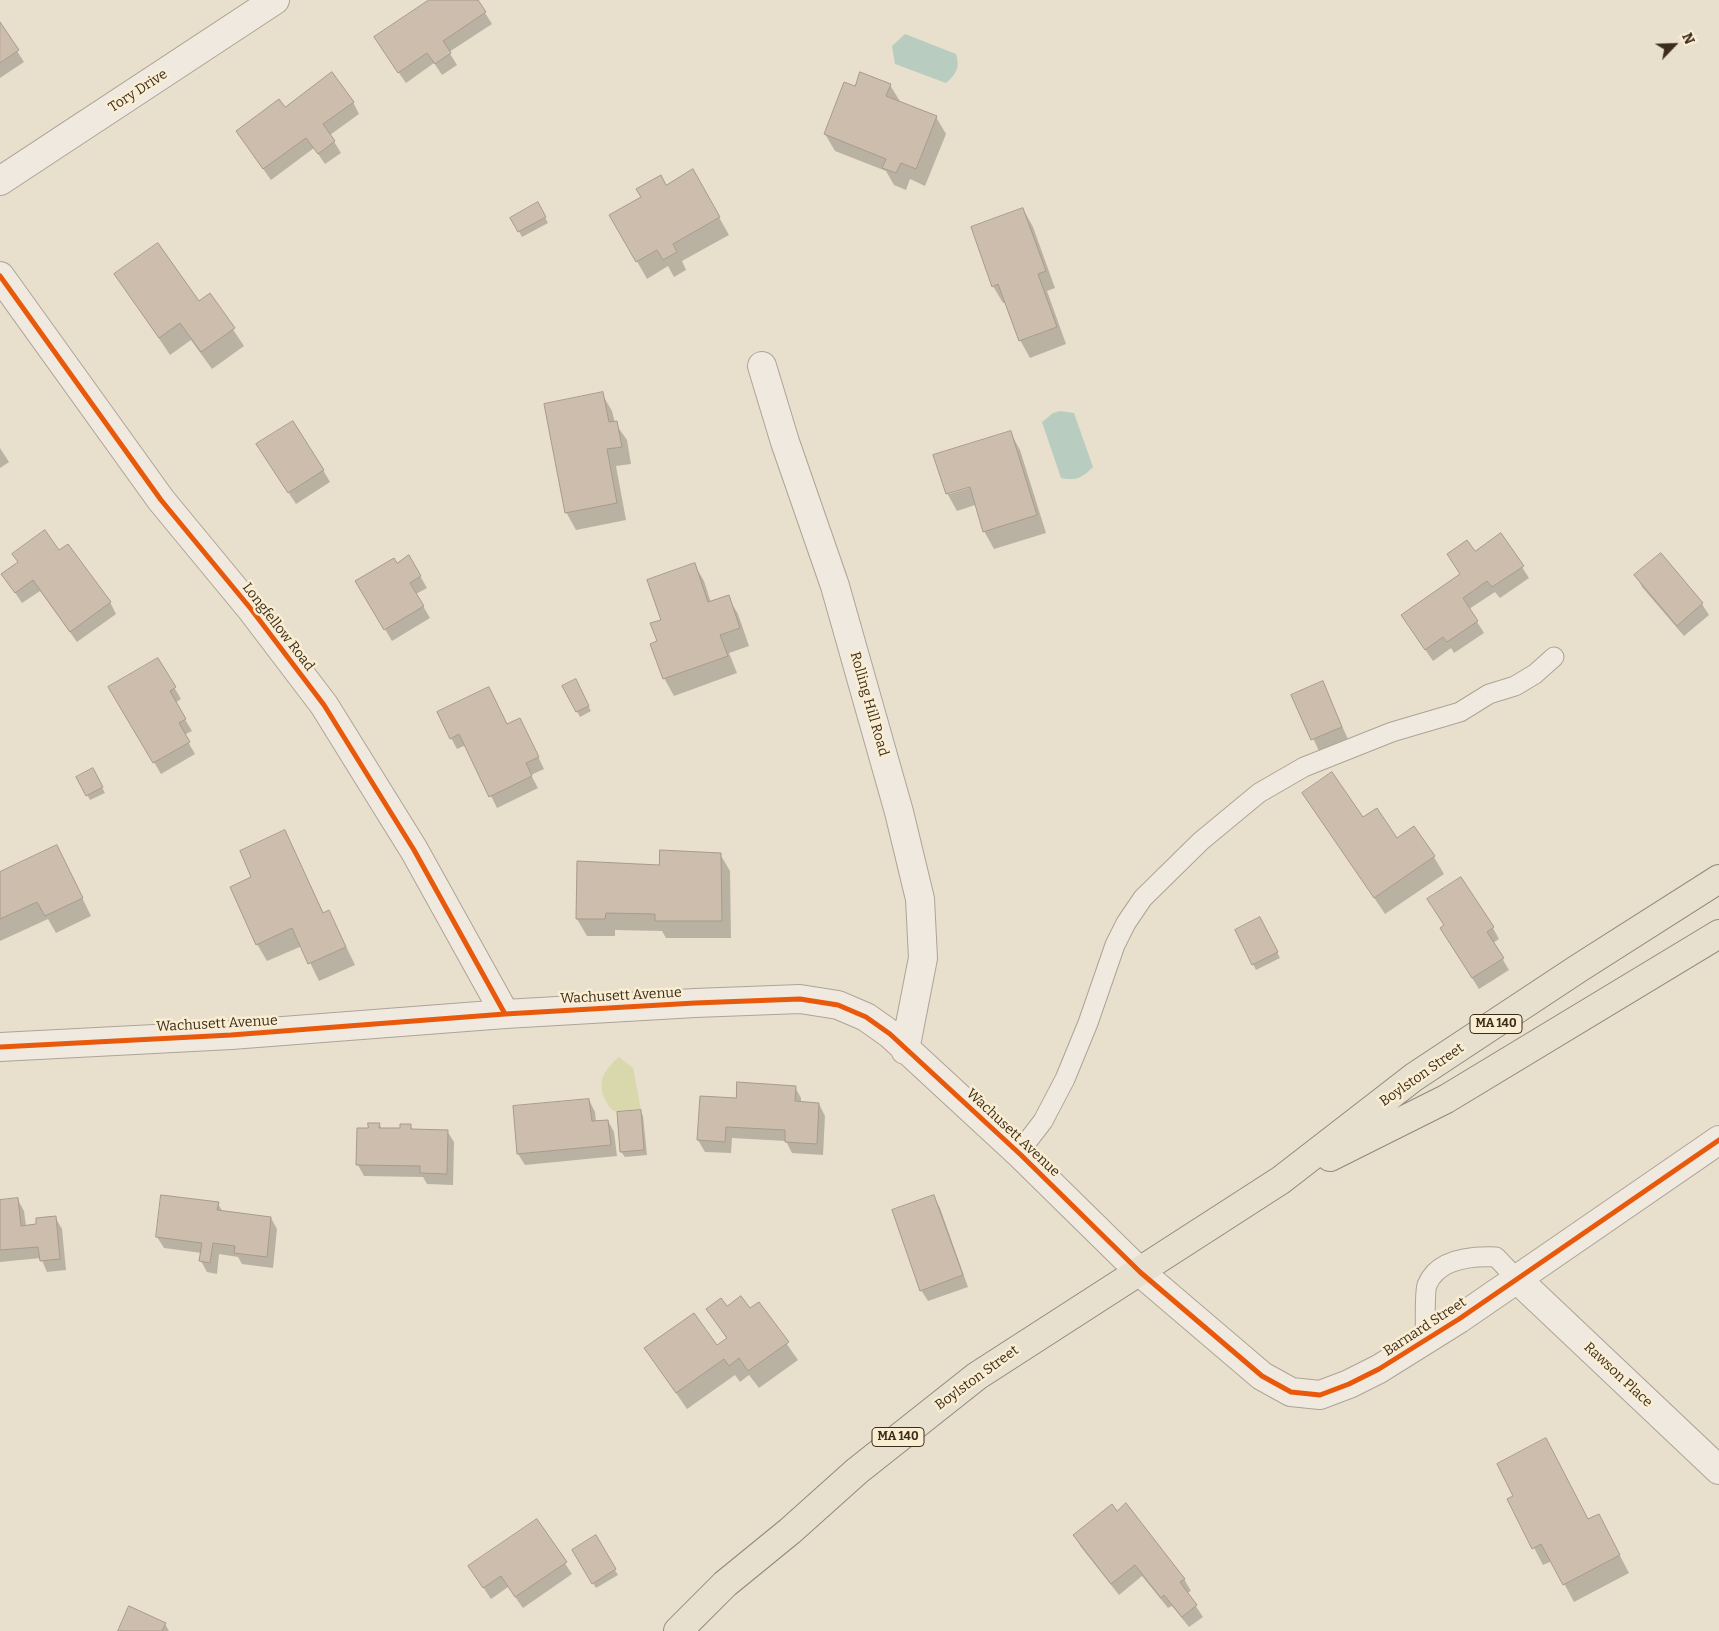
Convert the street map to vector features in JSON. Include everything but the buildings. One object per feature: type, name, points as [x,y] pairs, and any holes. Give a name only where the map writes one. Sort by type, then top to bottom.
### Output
[{"type":"main road","name":"Boylston Street","points":[[678,1631],[725,1584],[917,1422],[999,1362],[1281,1180],[1414,1077],[1600,954],[1719,880]]},
{"type":"main road","name":"Boylston Street","points":[[1281,1180],[1422,1113],[1719,934]]},
{"type":"street","name":"Tory Drive","points":[[0,182],[275,0]]},
{"type":"street","name":"Longfellow Road","points":[[0,276],[161,500],[251,609],[324,705],[414,850],[505,1014]]},
{"type":"street","name":"Rolling Hill Road","points":[[762,366],[785,442],[835,586],[892,786],[920,899],[923,958],[905,1050]]},
{"type":"street","name":"Wachusett Avenue","points":[[0,1047],[232,1035],[505,1014],[719,1002],[817,1000],[838,1005],[866,1017],[890,1034],[905,1050],[1021,1155],[1140,1272]]},
{"type":"street","name":"Barnard Street","points":[[1140,1272],[1262,1376],[1291,1392],[1320,1395],[1349,1384],[1379,1369],[1425,1340],[1719,1140]]},
{"type":"street","name":"Rawson Place","points":[[1517,1279],[1719,1470]]},
{"type":"lane","points":[[1021,1155],[1023,1147],[1055,1100],[1075,1056],[1114,946],[1126,923],[1143,898],[1201,841],[1259,793],[1304,767],[1392,732],[1460,712],[1489,694],[1515,686],[1535,674],[1554,658]]},
{"type":"lane","points":[[1425,1340],[1427,1285],[1441,1268],[1469,1256],[1496,1257],[1517,1279]]},
{"type":"green space","points":[[619,1057],[633,1068],[641,1110],[617,1112],[611,1109],[603,1094],[603,1077],[609,1067]]},
{"type":"shaded area","points":[[905,34],[956,54],[957,70],[946,83],[895,64],[892,46]]},
{"type":"shaded area","points":[[1060,411],[1074,413],[1093,467],[1075,479],[1061,478],[1042,422],[1053,413]]},
{"type":"cycle path","points":[[0,276],[161,500],[251,609],[324,705],[414,850],[505,1014]]},
{"type":"cycle path","points":[[0,1047],[231,1035],[505,1014],[695,1003],[800,999],[838,1005],[866,1017],[890,1034],[1021,1155],[1140,1272],[1262,1376],[1291,1392],[1320,1395],[1349,1384],[1379,1369],[1459,1319],[1719,1140]]}]
